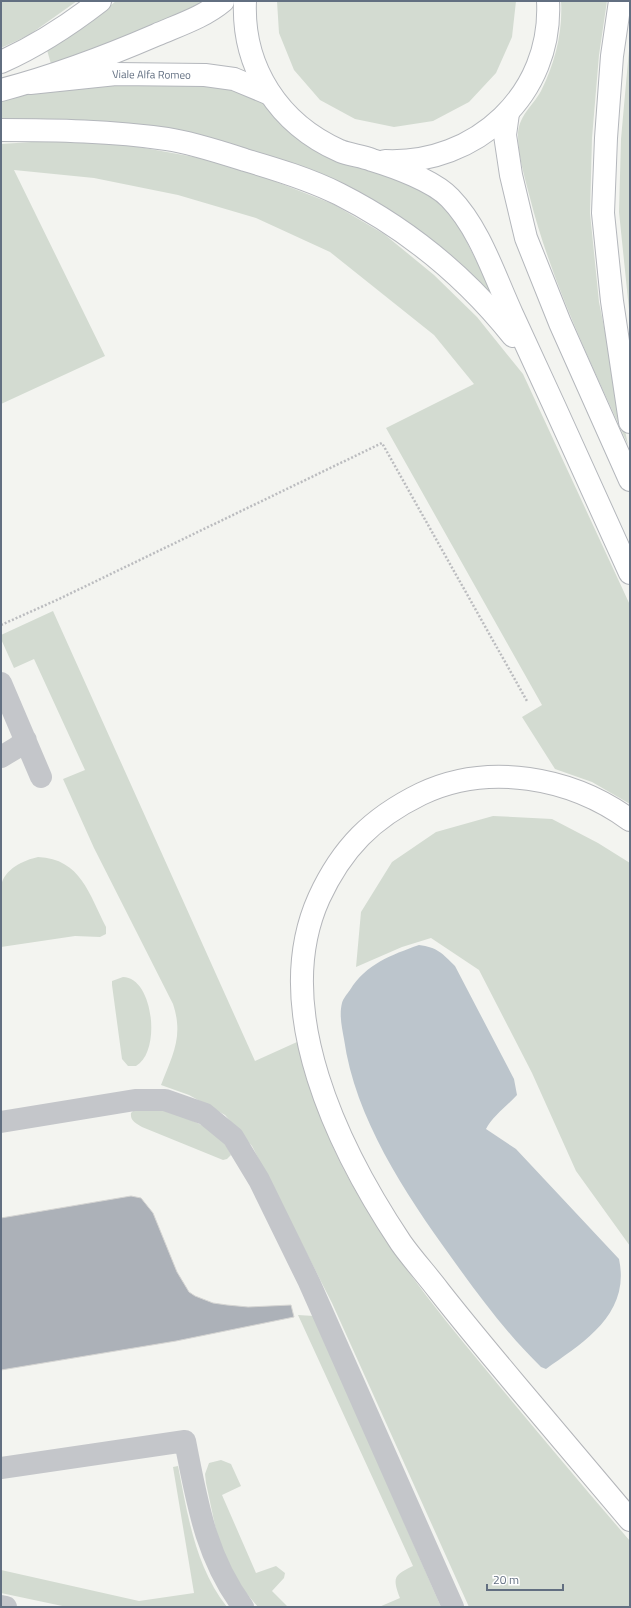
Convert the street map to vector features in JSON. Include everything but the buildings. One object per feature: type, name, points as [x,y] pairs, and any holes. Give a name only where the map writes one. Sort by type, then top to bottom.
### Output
[{"type":"main road","points":[[1,62],[25,51],[67,25],[100,1]]},
{"type":"main road","name":"Viale Alfa Romeo","points":[[1,90],[30,83],[95,60],[213,9],[223,1]]},
{"type":"main road","points":[[245,1],[244,24],[253,62],[270,94],[302,129],[341,151],[372,160],[426,182],[449,197],[463,214],[476,236],[630,573]]},
{"type":"main road","points":[[372,160],[406,162],[440,155],[475,140],[508,114],[529,86],[542,55],[549,20],[548,1]]},
{"type":"main road","points":[[620,1],[612,56],[606,138],[603,213],[612,301],[630,422]]},
{"type":"main road","name":"Viale Alfa Romeo","points":[[30,83],[116,74],[205,75],[234,78],[270,94]]},
{"type":"main road","points":[[508,114],[504,135],[511,175],[526,238],[563,330],[630,480]]},
{"type":"main road","points":[[1,130],[61,130],[168,139],[214,150],[276,169],[338,194],[392,225],[445,264],[491,307],[536,365]]},
{"type":"main road","points":[[630,820],[591,797],[561,785],[534,778],[494,777],[466,780],[436,787],[398,805],[365,830],[340,858],[325,885],[311,916],[302,960],[303,1007],[310,1046],[323,1090],[343,1140],[370,1193],[402,1245],[483,1346],[630,1520]]},
{"type":"lane","points":[[1,683],[41,777]]},
{"type":"lane","points":[[1,757],[26,740]]},
{"type":"lane","points":[[1,1122],[135,1100],[166,1100],[205,1114],[233,1137],[259,1180],[309,1282],[452,1607]]},
{"type":"lane","points":[[1,1468],[185,1441],[202,1525],[208,1544],[219,1571],[243,1607]]},
{"type":"lane","points":[[1,1606],[6,1607]]},
{"type":"path","points":[[1,625],[382,443],[527,701]]},
{"type":"shaded area","points":[[1,1],[77,1],[29,35],[1,48]]},
{"type":"shaded area","points":[[116,1],[210,1],[98,50],[51,64],[47,50],[87,25]]},
{"type":"shaded area","points":[[277,1],[516,1],[512,37],[496,73],[469,102],[433,121],[394,127],[355,119],[320,100],[294,70],[279,33]]},
{"type":"shaded area","points":[[561,1],[607,1],[599,55],[592,138],[590,213],[599,302],[628,445],[561,293],[539,230],[519,151],[518,136],[520,123],[541,91],[554,58],[561,24]]},
{"type":"shaded area","points":[[630,39],[630,319],[619,212],[621,139]]},
{"type":"shaded area","points":[[166,83],[231,88],[264,102],[369,169],[428,193],[443,204],[455,219],[497,301],[451,256],[397,217],[279,160],[1,121],[1,97],[84,87]]},
{"type":"shaded area","points":[[62,140],[117,143],[211,160],[269,179],[333,204],[384,234],[434,275],[477,317],[523,374],[630,605],[630,804],[592,782],[555,769],[522,717],[542,705],[386,428],[474,384],[434,335],[330,252],[256,218],[178,195],[94,178],[14,170],[105,356],[1,404],[1,144]]},
{"type":"shaded area","points":[[53,611],[255,1061],[297,1042],[318,1107],[336,1155],[359,1198],[376,1224],[410,1274],[467,1347],[630,1541],[630,1607],[469,1607],[332,1303],[252,1146],[225,1115],[189,1095],[161,1085],[173,1055],[177,1036],[176,1016],[173,1004],[94,848],[63,779],[85,770],[34,659],[14,668],[1,639],[1,635]]},
{"type":"shaded area","points":[[493,816],[552,819],[598,843],[630,863],[630,1246],[576,1171],[532,1073],[479,970],[431,938],[402,947],[356,967],[361,912],[392,862],[436,832]]},
{"type":"shaded area","points":[[38,857],[53,859],[64,864],[74,871],[82,880],[106,927],[106,934],[100,937],[75,936],[1,947],[1,886],[3,880],[15,866],[27,860]]},
{"type":"shaded area","points":[[419,945],[435,949],[455,966],[514,1079],[517,1095],[496,1116],[486,1129],[516,1149],[619,1259],[621,1279],[618,1296],[611,1312],[588,1338],[546,1369],[541,1367],[494,1314],[472,1286],[416,1207],[384,1154],[359,1097],[350,1068],[341,1021],[341,1008],[344,998],[356,981],[371,967],[389,957]]},
{"type":"shaded area","points":[[123,977],[133,980],[141,989],[147,1001],[150,1016],[151,1031],[149,1046],[144,1058],[136,1066],[128,1066],[122,1059],[112,981]]},
{"type":"shaded area","points":[[155,1108],[188,1119],[209,1129],[218,1136],[231,1155],[227,1159],[223,1160],[142,1127],[131,1118],[131,1113],[133,1111]]},
{"type":"shaded area","points":[[298,1315],[314,1316],[441,1607],[379,1607],[400,1598],[396,1585],[396,1578],[402,1572],[413,1566]]},
{"type":"shaded area","points":[[221,1460],[231,1464],[241,1486],[222,1495],[256,1573],[276,1566],[285,1573],[284,1578],[272,1591],[288,1607],[258,1607],[242,1588],[220,1549],[205,1474],[209,1463]]},
{"type":"shaded area","points":[[178,1466],[189,1522],[200,1558],[207,1575],[227,1607],[67,1607],[1,1593],[1,1570],[139,1601],[194,1593],[173,1467]]}]
